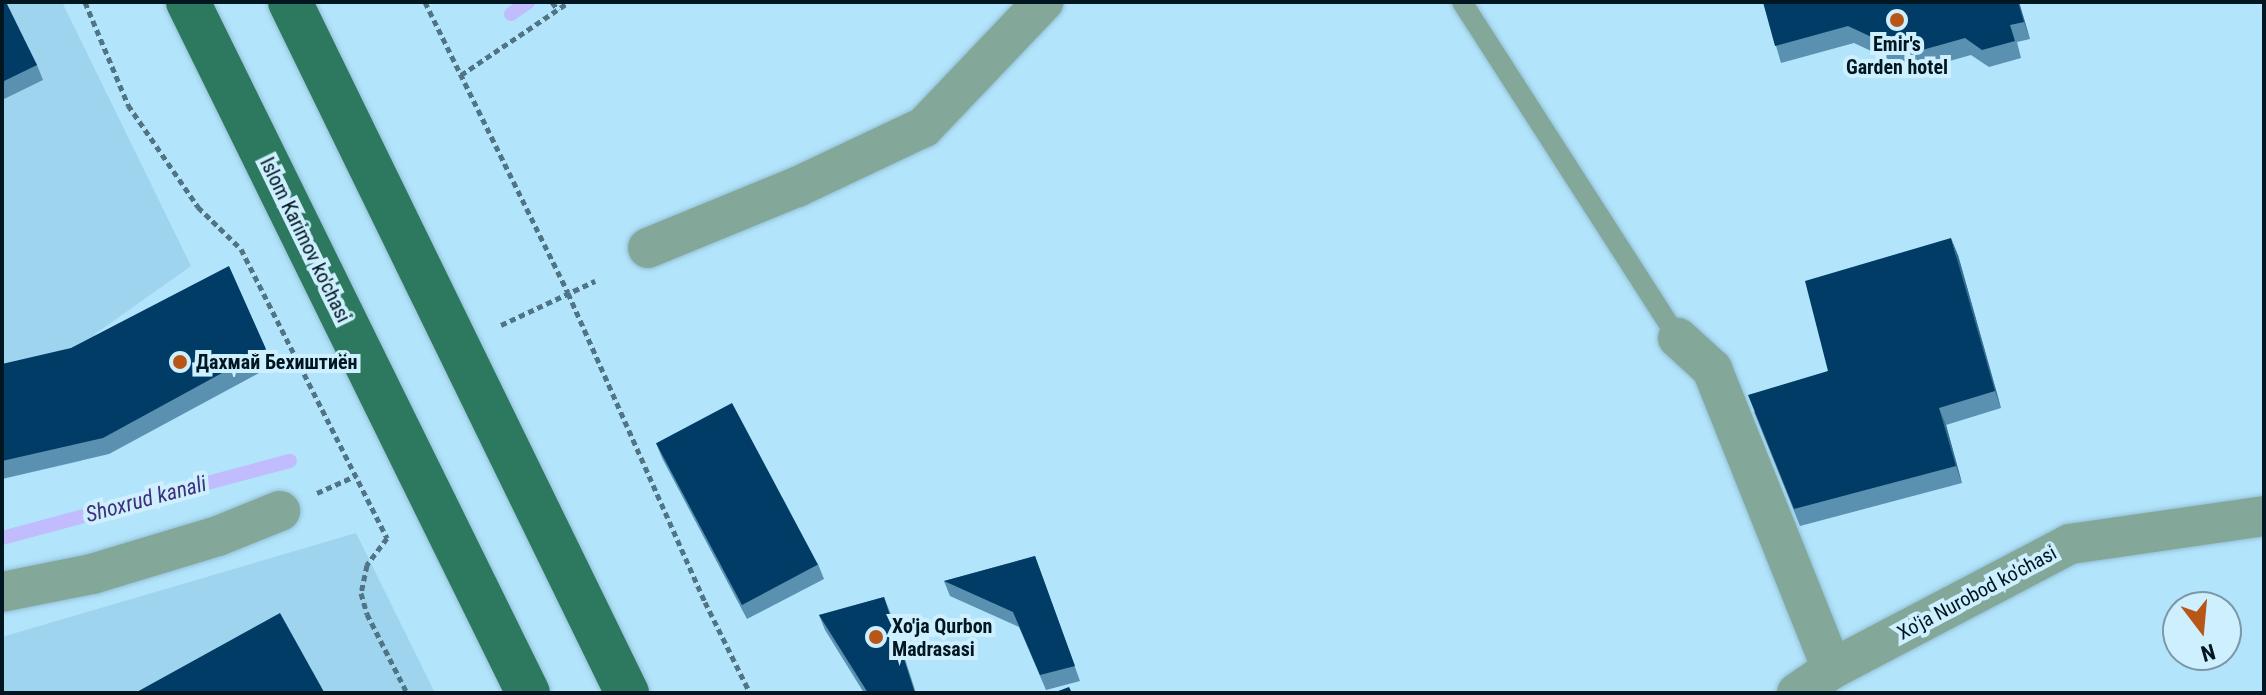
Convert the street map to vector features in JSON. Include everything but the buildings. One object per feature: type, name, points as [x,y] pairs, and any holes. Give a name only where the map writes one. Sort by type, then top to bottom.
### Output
[{"type":"main road","name":"Islom Karimov ko'chasi","points":[[188,2],[528,693]]},
{"type":"main road","points":[[290,2],[627,693]]},
{"type":"street","points":[[648,248],[797,187],[924,127],[1043,2]]},
{"type":"street","points":[[1678,338],[1712,369],[1832,669]]},
{"type":"street","points":[[2,592],[92,574],[218,536],[280,511]]},
{"type":"street","name":"Xo'ja Nurobod ko'chasi","points":[[1797,693],[1832,669],[2070,544],[2264,516]]},
{"type":"lane","points":[[1462,2],[1678,338]]},
{"type":"path","points":[[85,2],[128,105],[198,207],[241,249],[387,538],[367,565],[361,593],[367,614],[407,693]]},
{"type":"path","points":[[425,2],[568,293],[705,602],[750,693]]},
{"type":"path","points":[[429,10],[436,2]]},
{"type":"path","points":[[552,2],[558,10]]},
{"type":"path","points":[[461,75],[569,2]]},
{"type":"path","points":[[456,347],[595,281]]},
{"type":"path","points":[[331,487],[355,476]]},
{"type":"shaded area","points":[[2,2],[62,2],[191,266],[95,334],[82,461],[2,479]]},
{"type":"shaded area","points":[[356,533],[435,693],[2,693],[2,637]]},
{"type":"waterway","name":"Shoxrud kanali","points":[[511,14],[528,2]]},
{"type":"waterway","name":"Shoxrud kanali","points":[[2,538],[290,461]]},
{"type":"place","name":"Emir's Garden hotel","points":[[1897,20]]},
{"type":"place","name":"Дахмай Бехиштиён","points":[[180,362]]},
{"type":"place","name":"Xo'ja Qurbon Madrasasi","points":[[876,637]]}]
